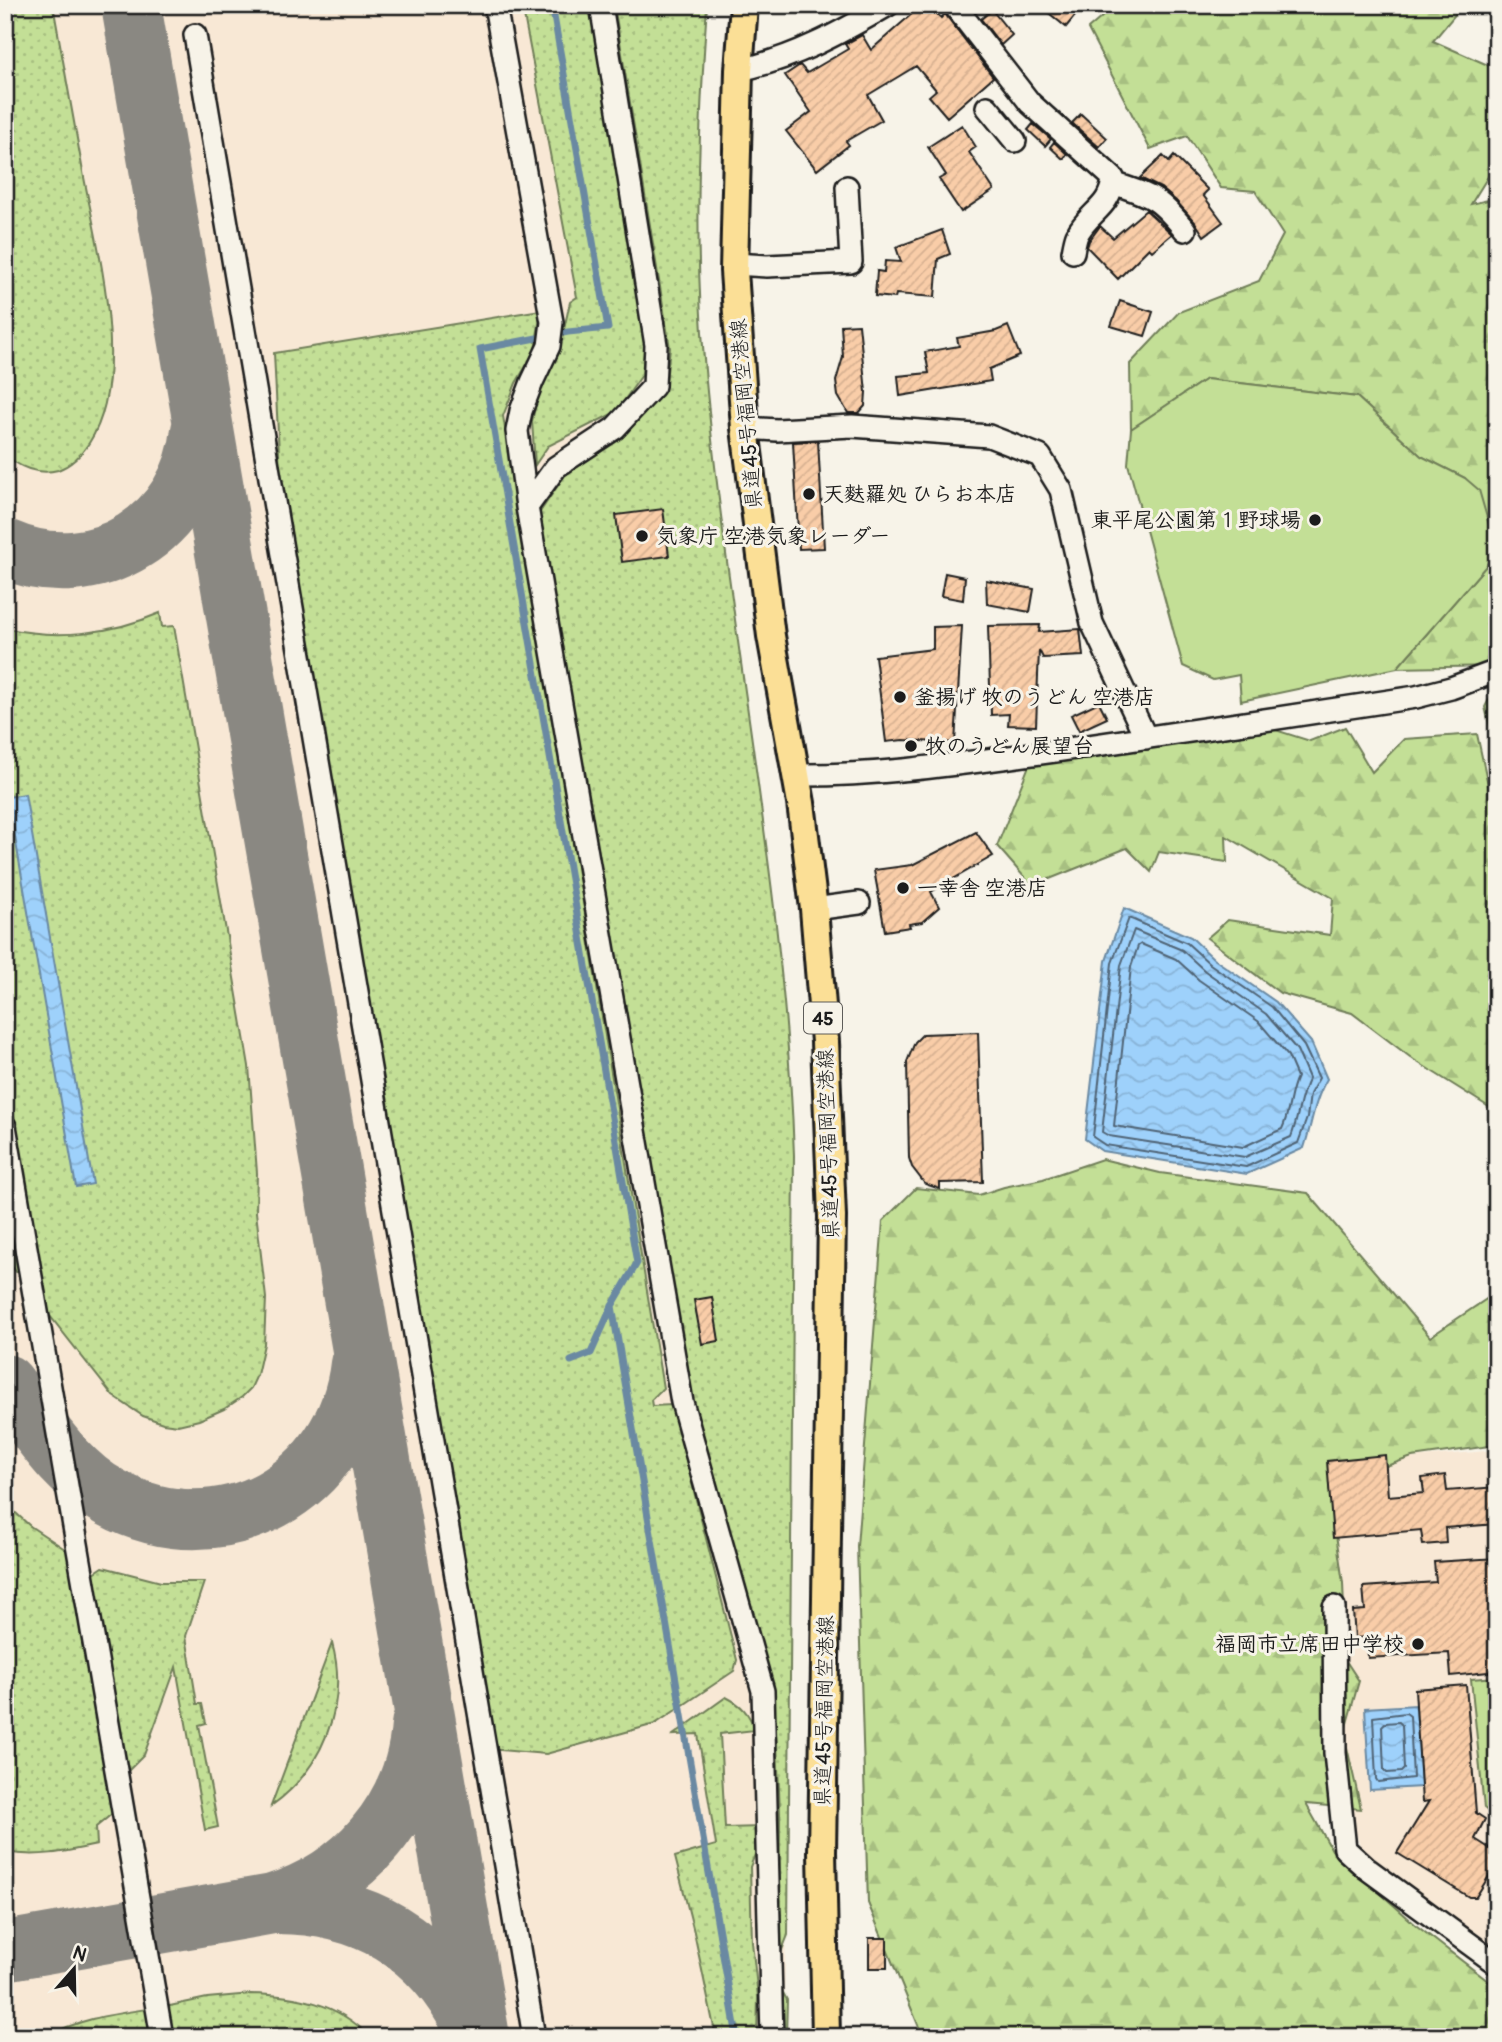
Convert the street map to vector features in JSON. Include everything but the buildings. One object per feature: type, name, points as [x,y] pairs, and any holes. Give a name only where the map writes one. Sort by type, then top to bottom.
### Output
[{"type":"main road","name":"県道45号福岡空港線","points":[[744,5],[739,71],[734,264],[745,428],[774,638],[797,775],[814,909],[825,1042],[832,1217],[822,1852],[826,2037]]},
{"type":"street","points":[[495,5],[552,322],[550,346],[520,411],[517,431],[527,507],[682,1402],[763,1692],[772,2037]]},
{"type":"street","points":[[509,5],[555,267],[548,305]]},
{"type":"street","points":[[527,507],[556,467],[615,428],[654,386],[656,345],[601,5]]},
{"type":"street","points":[[739,71],[782,60],[853,26],[888,5]]},
{"type":"street","points":[[954,5],[1030,103],[1114,178],[1106,202],[1077,233],[1073,252]]},
{"type":"street","points":[[195,35],[534,2037]]},
{"type":"street","points":[[987,107],[1010,135],[1030,103]]},
{"type":"street","points":[[1113,183],[1153,196],[1185,230]]},
{"type":"street","points":[[734,264],[767,266],[851,262],[847,187]]},
{"type":"street","points":[[745,428],[912,437],[989,436],[1040,456],[1061,491],[1092,623],[1146,738]]},
{"type":"street","points":[[797,775],[858,766],[966,763],[1146,738],[1416,697],[1451,688],[1497,671]]},
{"type":"street","points":[[814,909],[859,903]]},
{"type":"street","points":[[5,1126],[162,2037]]},
{"type":"street","points":[[1334,1607],[1335,1753],[1345,1849],[1366,1868],[1497,1964]]},
{"type":"shaded area","points":[[5,5],[705,5],[698,104],[697,322],[721,533],[785,1010],[788,1061],[787,1895],[783,2037],[5,2037]]},
{"type":"shaded area","name":"福岡市立席田中学校","points":[[1497,1450],[1497,1953],[1361,1849],[1353,1823],[1324,1466]]},
{"type":"green space","points":[[5,5],[53,5],[108,310],[109,382],[102,415],[89,443],[80,455],[63,468],[51,471],[36,471],[22,466],[5,453]]},
{"type":"green space","points":[[522,5],[590,5],[645,343],[642,375],[616,412],[548,446],[535,465],[532,421],[539,390],[559,352],[570,302],[577,297]]},
{"type":"green space","points":[[614,5],[707,5],[699,182],[699,270],[704,359],[726,558],[768,856],[788,1055],[794,1155],[788,1935],[780,1955],[781,1989],[787,2000],[786,2037],[778,2037],[780,1813],[770,1676],[691,1397],[538,515],[565,475],[622,438],[665,388],[670,348]]},
{"type":"green space","points":[[1116,5],[1463,5],[1433,41],[1497,69],[1497,162],[1471,204],[1497,198],[1497,666],[1397,668],[1486,566],[1496,549],[1465,478],[1421,456],[1357,397],[1206,379],[1131,429],[1130,364],[1179,312],[1259,281],[1283,235],[1255,191],[1221,188],[1187,136],[1150,149],[1088,29]]},
{"type":"green space","points":[[541,310],[535,351],[516,383],[503,416],[663,1388],[651,1400],[652,1406],[672,1405],[737,1660],[734,1671],[655,1724],[546,1754],[489,1749],[282,514],[274,353]]},
{"type":"green space","name":"東平尾公園第１野球場","points":[[1206,379],[1357,397],[1421,456],[1465,478],[1479,490],[1496,549],[1486,566],[1397,668],[1241,701],[1239,675],[1213,680],[1183,666],[1128,464],[1131,429]]},
{"type":"green space","points":[[160,613],[162,627],[174,626],[249,1066],[257,1173],[256,1212],[266,1298],[264,1344],[251,1388],[224,1409],[199,1420],[178,1425],[143,1416],[113,1396],[43,1307],[5,1085],[5,628],[44,634],[84,633],[122,626]]},
{"type":"green space","points":[[1497,684],[1497,754],[1485,707]]},
{"type":"green space","points":[[1244,720],[1310,741],[1345,727],[1372,772],[1404,739],[1477,734],[1490,794],[1497,796],[1497,1112],[1414,1060],[1352,1013],[1280,993],[1207,938],[1228,920],[1330,935],[1333,898],[1226,836],[1227,862],[1159,852],[1151,872],[1127,848],[1032,886],[997,846],[1032,758],[1090,759],[1098,737]]},
{"type":"green space","points":[[5,1155],[26,1272],[16,1272],[5,1257]]},
{"type":"green space","points":[[1102,1159],[1160,1173],[1308,1193],[1430,1337],[1497,1292],[1497,1445],[1412,1457],[1329,1486],[1343,1583],[1346,1661],[1359,1681],[1344,1734],[1361,1809],[1306,1804],[1332,1850],[1417,1926],[1497,1988],[1497,2037],[923,2037],[868,1903],[857,1546],[883,1221],[916,1188],[979,1195],[1043,1179]]},
{"type":"green space","points":[[5,1503],[30,1526],[74,1555],[113,1813],[96,1827],[97,1845],[40,1854],[5,1852]]},
{"type":"green space","points":[[103,1567],[161,1582],[204,1582],[186,1636],[197,1704],[202,1704],[206,1723],[199,1725],[218,1827],[205,1830],[176,1667],[144,1755],[127,1772],[121,1765],[88,1577]]},
{"type":"green space","points":[[332,1643],[337,1689],[327,1734],[304,1774],[271,1806]]},
{"type":"green space","points":[[1497,1677],[1497,1843],[1490,1838],[1489,1812],[1484,1808],[1471,1679]]},
{"type":"green space","points":[[726,1697],[744,1710],[755,1730],[720,1734],[725,1828],[761,1827],[762,1837],[750,1867],[752,1942],[758,1997],[757,2037],[716,2037],[675,1857],[716,1845],[698,1734],[673,1735]]},
{"type":"green space","points":[[251,1994],[284,1996],[315,2003],[344,2016],[370,2037],[170,2037],[165,2007],[207,1998]]},
{"type":"green space","points":[[153,2008],[157,2037],[46,2037],[85,2021]]},
{"type":"water","points":[[25,794],[93,1184],[76,1187],[8,797]]},
{"type":"water","points":[[1124,908],[1191,937],[1214,959],[1276,1002],[1311,1042],[1327,1079],[1316,1104],[1304,1148],[1247,1174],[1102,1151],[1085,1139],[1106,961]]},
{"type":"water","points":[[1416,1705],[1421,1787],[1370,1790],[1365,1708]]},
{"type":"waterway","points":[[552,5],[608,328],[568,332],[480,349],[637,1263],[612,1306],[591,1353],[571,1361]]},
{"type":"waterway","points":[[612,1306],[737,2037]]},
{"type":"taxiway","points":[[131,5],[480,2037]]},
{"type":"taxiway","points":[[5,549],[39,559],[73,561],[105,555],[134,541],[159,521],[179,495],[194,465],[201,430]]},
{"type":"taxiway","points":[[5,1384],[52,1446],[94,1487],[110,1497],[152,1514],[194,1519],[234,1514],[271,1500],[304,1476],[331,1445],[350,1408],[360,1364]]},
{"type":"taxiway","points":[[5,1951],[273,1904],[302,1893],[329,1878],[353,1859],[375,1838],[393,1813],[407,1786],[421,1725]]},
{"type":"taxiway","points":[[273,1904],[337,1911],[365,1920],[391,1933],[415,1950],[436,1971],[472,2024]]},
{"type":"place","name":"天麩羅処 ひらお本店","points":[[809,494]]},
{"type":"place","name":"東平尾公園第１野球場","points":[[1315,520]]},
{"type":"place","name":"気象庁 空港気象レーダー","points":[[642,536]]},
{"type":"place","name":"釜揚げ 牧のうどん 空港店","points":[[900,697]]},
{"type":"place","name":"牧のうどん展望台","points":[[911,746]]},
{"type":"place","name":"一幸舎 空港店","points":[[903,888]]},
{"type":"place","name":"福岡市立席田中学校","points":[[1418,1644]]}]
